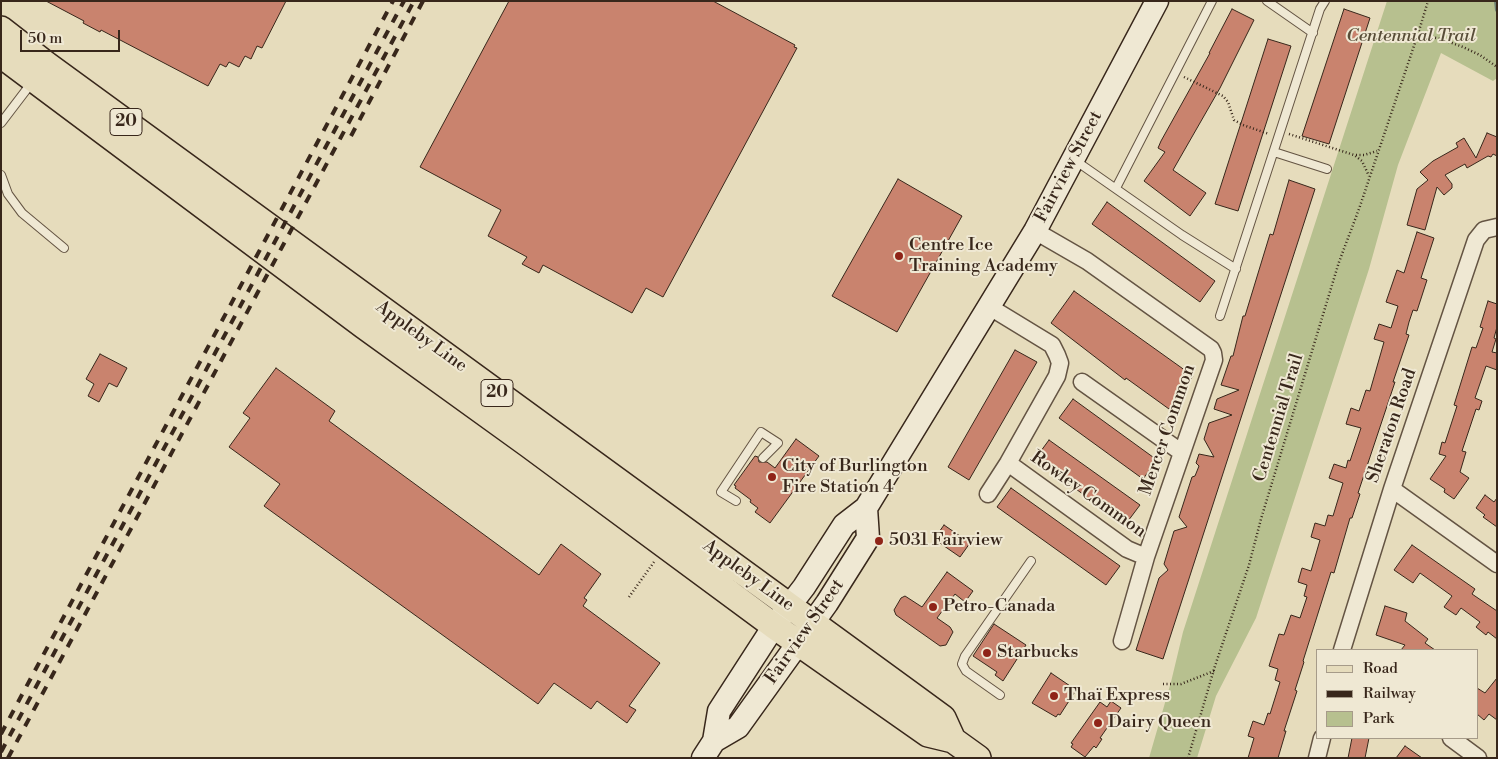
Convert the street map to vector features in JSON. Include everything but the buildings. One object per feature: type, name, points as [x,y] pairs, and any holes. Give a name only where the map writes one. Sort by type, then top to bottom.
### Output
[{"type":"main road","name":"Appleby Line","points":[[1,29],[40,72],[364,326],[798,643],[928,734],[953,740],[978,758]]},
{"type":"main road","name":"Appleby Line","points":[[1,56],[40,72],[813,623],[943,718],[953,740]]},
{"type":"street","name":"Fairview Street","points":[[709,749],[719,710],[844,525],[866,508],[1034,231],[1157,1]]},
{"type":"street","name":"Sheraton Road","points":[[1342,649],[1392,489],[1476,240],[1484,230],[1497,227]]},
{"type":"street","name":"Mercer Common","points":[[1034,231],[1087,261],[1211,348],[1214,360],[1146,558],[1122,641]]},
{"type":"street","points":[[988,306],[1052,345],[1060,363],[1057,376],[1008,463],[988,494]]},
{"type":"street","points":[[1082,382],[1181,452]]},
{"type":"street","name":"Rowley Common","points":[[1008,463],[1127,549],[1146,558]]},
{"type":"street","points":[[1392,489],[1497,564]]},
{"type":"street","name":"Fairview Street","points":[[709,749],[738,726],[827,603],[868,538],[866,508]]},
{"type":"street","points":[[1317,758],[1322,739]]},
{"type":"street","points":[[1452,739],[1478,758]]},
{"type":"lane","points":[[1116,188],[1212,1]]},
{"type":"lane","points":[[1267,1],[1313,33]]},
{"type":"lane","points":[[1220,316],[1320,9],[1325,1]]},
{"type":"lane","points":[[1,123],[40,72]]},
{"type":"lane","points":[[1274,152],[1327,169]]},
{"type":"lane","points":[[1073,158],[1236,269]]},
{"type":"lane","points":[[1,175],[8,194],[22,213],[64,248]]},
{"type":"lane","points":[[736,501],[722,492],[761,432],[778,443],[764,458]]},
{"type":"lane","points":[[1000,695],[966,671],[962,664],[965,656],[1031,561]]},
{"type":"path","name":"Centennial Trail","points":[[1188,758],[1214,671],[1249,566],[1261,519],[1340,262],[1428,1]]},
{"type":"path","points":[[1418,34],[1441,39],[1463,47],[1497,67]]},
{"type":"path","points":[[1175,74],[1223,96],[1228,102],[1234,120],[1239,124],[1354,155],[1364,155],[1378,151]]},
{"type":"path","points":[[1354,155],[1362,162],[1370,177]]},
{"type":"path","points":[[629,597],[655,560]]},
{"type":"path","points":[[1163,684],[1181,684],[1214,671]]},
{"type":"green space","name":"Centennial Trail","points":[[1387,1],[1497,1],[1497,78],[1493,81],[1441,53],[1398,165],[1369,269],[1256,618],[1216,696],[1197,758],[1149,758],[1183,632]]},
{"type":"waterway","points":[[1496,1],[1497,10]]},
{"type":"railway","points":[[1,734],[393,1]]},
{"type":"railway","points":[[1,752],[404,1]]},
{"type":"railway","points":[[8,758],[414,1]]},
{"type":"railway","points":[[351,136],[423,1]]},
{"type":"place","name":"Centre Ice Training Academy","points":[[899,256]]},
{"type":"place","name":"City of Burlington Fire Station 4","points":[[772,477]]},
{"type":"place","name":"5031 Fairview","points":[[879,541]]},
{"type":"place","name":"Petro-Canada","points":[[933,607]]},
{"type":"place","name":"Starbucks","points":[[987,653]]},
{"type":"place","name":"Thaï Express","points":[[1054,696]]},
{"type":"place","name":"Dairy Queen","points":[[1098,723]]}]
